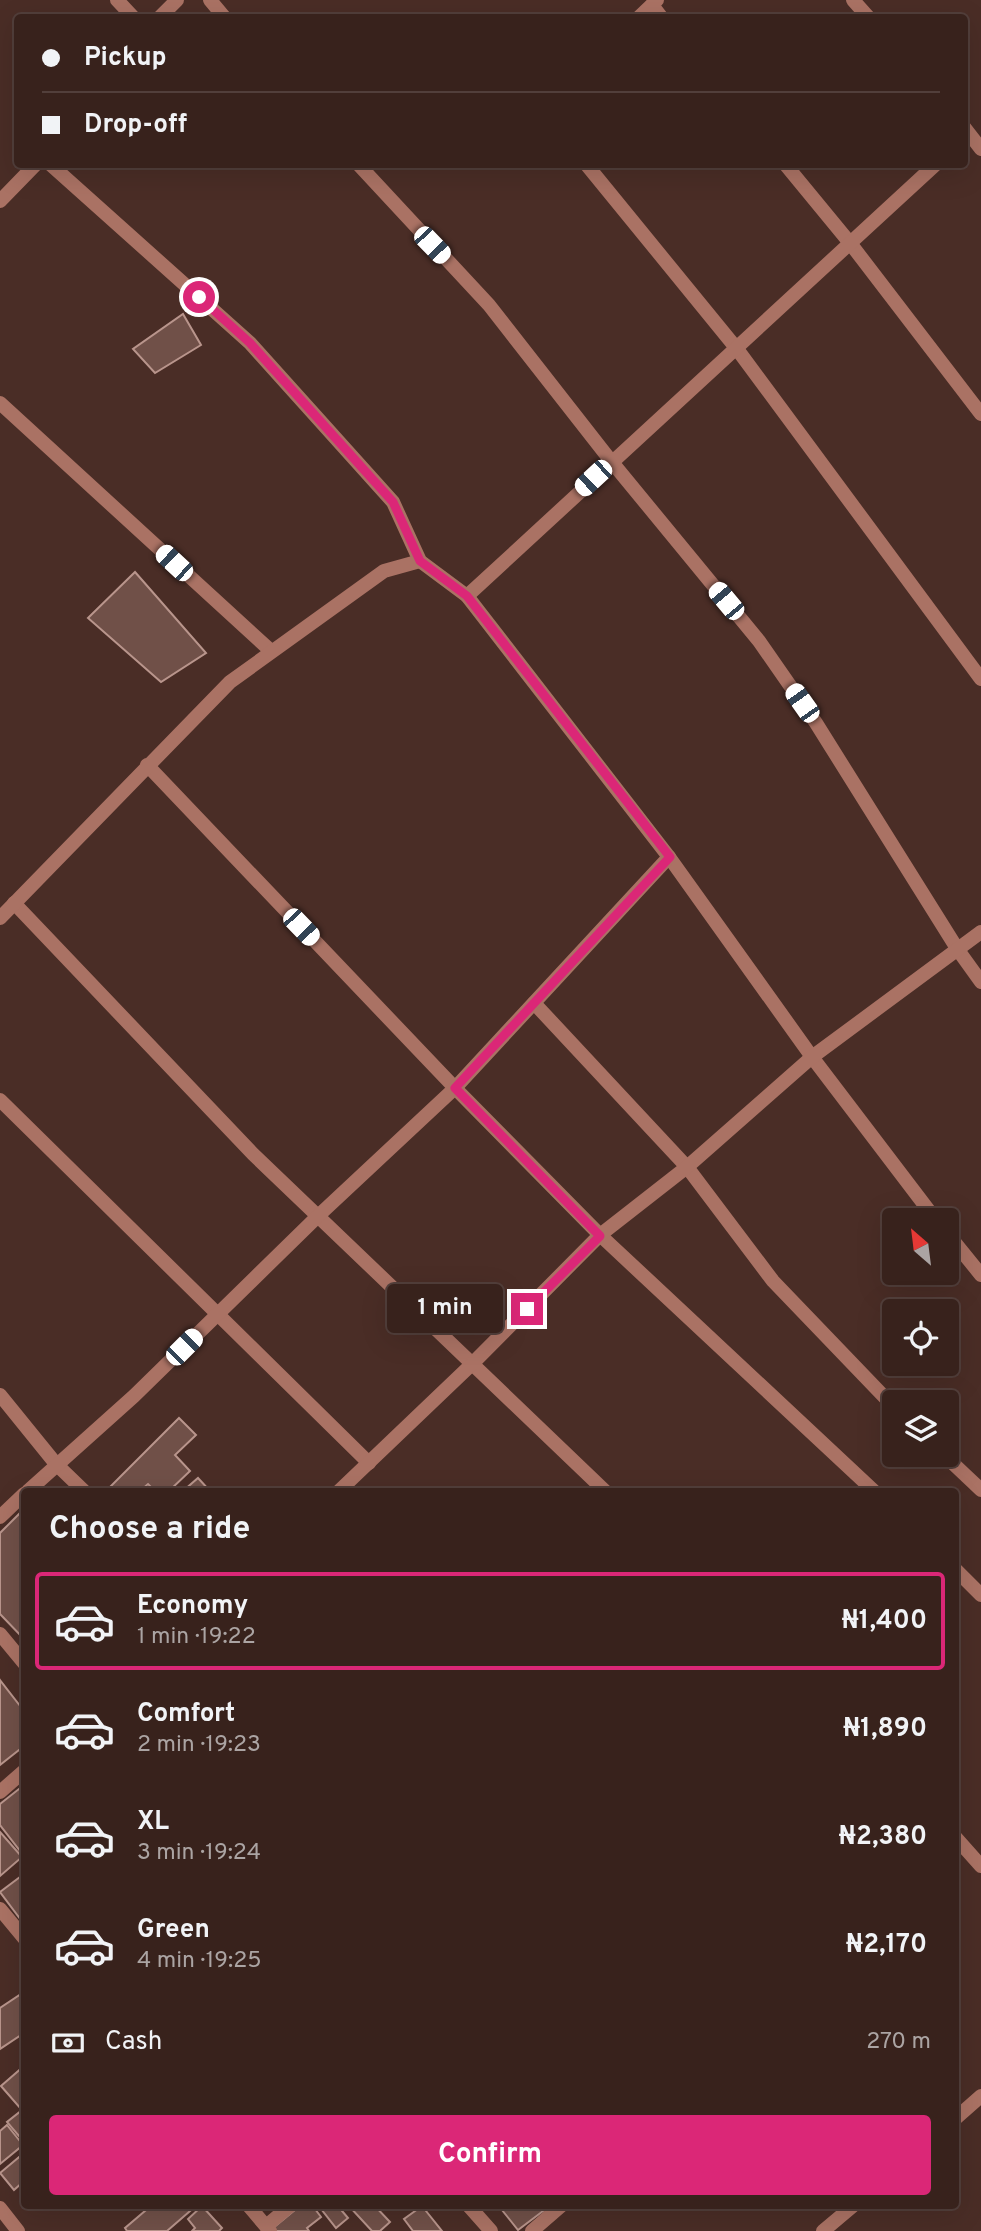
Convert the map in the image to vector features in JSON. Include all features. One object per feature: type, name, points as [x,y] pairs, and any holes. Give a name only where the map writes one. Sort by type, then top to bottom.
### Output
[{"type":"street","points":[[117,0],[130,14]]},
{"type":"street","points":[[163,14],[177,0]]},
{"type":"street","points":[[210,0],[222,14]]},
{"type":"street","points":[[853,0],[865,14]]},
{"type":"street","points":[[968,135],[981,149]]},
{"type":"street","points":[[1,196],[32,168]]},
{"type":"street","points":[[54,168],[250,343],[393,502],[420,561],[467,596],[670,857],[812,1057],[927,1208]]},
{"type":"street","points":[[362,168],[489,304],[611,461],[759,641],[816,723],[958,950],[981,982]]},
{"type":"street","points":[[589,168],[737,349],[981,679]]},
{"type":"street","points":[[788,168],[850,243],[981,414]]},
{"type":"street","points":[[467,596],[932,168]]},
{"type":"street","points":[[0,403],[271,651]]},
{"type":"street","points":[[0,918],[146,765],[230,682],[384,570],[420,561]]},
{"type":"street","points":[[146,765],[600,1236],[871,1488]]},
{"type":"street","points":[[30,1488],[134,1396],[317,1216],[455,1088],[670,857]]},
{"type":"street","points":[[15,903],[253,1154],[602,1488]]},
{"type":"street","points":[[346,1488],[600,1236],[687,1167],[812,1057],[981,932]]},
{"type":"street","points":[[534,1003],[687,1167],[772,1281],[882,1395]]},
{"type":"street","points":[[0,1100],[369,1463]]},
{"type":"street","points":[[959,1248],[981,1275]]},
{"type":"street","points":[[0,1395],[56,1464],[81,1488]]},
{"type":"street","points":[[957,1467],[981,1490]]},
{"type":"street","points":[[0,1517],[21,1497]]},
{"type":"street","points":[[959,1573],[981,1595]]},
{"type":"street","points":[[0,1634],[21,1659]]},
{"type":"street","points":[[0,1792],[21,1774]]},
{"type":"street","points":[[959,1848],[981,1866]]},
{"type":"street","points":[[0,1909],[21,1934]]},
{"type":"street","points":[[959,2115],[981,2096]]},
{"type":"street","points":[[0,2208],[18,2231]]},
{"type":"street","points":[[251,2209],[268,2228],[286,2209]]},
{"type":"street","points":[[472,2209],[491,2231]]},
{"type":"street","points":[[532,2231],[557,2209]]},
{"type":"street","points":[[823,2231],[849,2209]]},
{"type":"building","points":[[183,314],[201,345],[155,373],[133,349]]},
{"type":"building","points":[[135,572],[206,653],[161,682],[88,618]]},
{"type":"building","points":[[179,1418],[196,1435],[175,1455],[190,1471],[172,1488],[152,1488],[148,1484],[143,1488],[109,1488]]},
{"type":"building","points":[[198,1478],[207,1488],[186,1488]]},
{"type":"building","points":[[21,1512],[21,1636],[0,1614],[0,1533]]},
{"type":"building","points":[[0,1680],[21,1707],[21,1748],[0,1765]]},
{"type":"building","points":[[21,1787],[21,1852],[0,1825],[0,1804]]},
{"type":"building","points":[[0,1832],[21,1858],[0,1876]]},
{"type":"building","points":[[21,1876],[21,1920],[0,1892]]},
{"type":"building","points":[[21,1994],[21,2035],[0,2049],[0,2008]]},
{"type":"building","points":[[21,2069],[21,2109],[1,2086]]},
{"type":"building","points":[[21,2111],[21,2138],[7,2122]]},
{"type":"building","points":[[7,2125],[21,2142],[21,2147],[0,2164],[0,2131]]},
{"type":"building","points":[[21,2156],[21,2184],[14,2190],[0,2173]]},
{"type":"building","points":[[147,2209],[192,2209],[167,2231],[127,2231],[125,2228]]},
{"type":"building","points":[[199,2209],[205,2209],[222,2228],[219,2231],[192,2231],[195,2228],[188,2219]]},
{"type":"building","points":[[296,2209],[315,2209],[321,2217],[307,2228],[309,2231],[275,2231],[273,2228]]},
{"type":"building","points":[[321,2209],[340,2209],[348,2218],[336,2228]]},
{"type":"building","points":[[352,2209],[378,2209],[390,2222],[380,2231],[372,2231]]},
{"type":"building","points":[[418,2209],[424,2209],[442,2231],[413,2231],[404,2219]]},
{"type":"building","points":[[501,2209],[546,2209],[518,2230]]},
{"type":"route","points":[[199,297],[250,343],[393,502],[420,561],[467,596],[670,857],[455,1088],[600,1236],[527,1309]]}]
